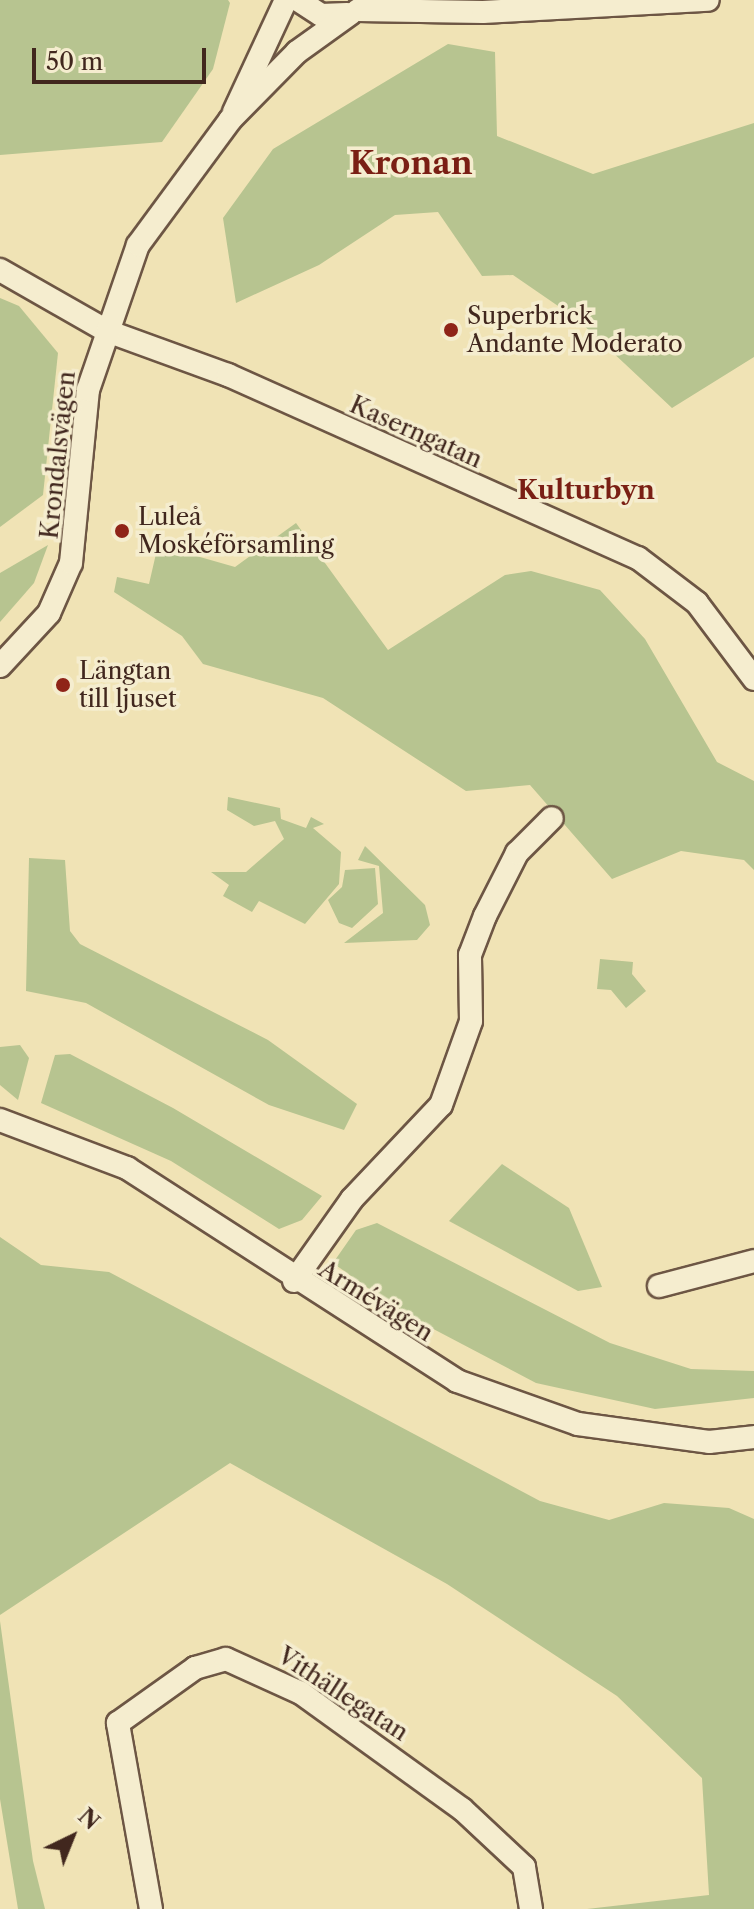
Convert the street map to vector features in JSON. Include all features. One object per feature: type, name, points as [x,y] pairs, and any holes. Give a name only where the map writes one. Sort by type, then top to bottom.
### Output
[{"type":"street","name":"Krondalsvägen","points":[[230,120],[286,0]]},
{"type":"street","points":[[298,0],[321,15],[359,8],[708,0]]},
{"type":"street","points":[[493,0],[516,6]]},
{"type":"street","name":"Krondalsvägen","points":[[0,666],[49,613],[71,563],[84,416],[104,329],[161,206],[230,120],[297,52],[359,8]]},
{"type":"street","name":"Kaserngatan","points":[[0,270],[104,329],[228,375],[638,558],[697,603],[754,679]]},
{"type":"street","points":[[294,1281],[352,1199],[441,1105],[471,1021],[470,955],[485,916],[505,870],[552,818]]},
{"type":"street","name":"Armévägen","points":[[0,1120],[127,1168],[294,1281],[457,1381],[535,1411],[709,1442],[754,1437]]},
{"type":"street","points":[[659,1286],[754,1261]]},
{"type":"street","name":"Vithällegatan","points":[[151,1909],[118,1723],[195,1668],[226,1659],[301,1693],[462,1809],[524,1867],[531,1909]]},
{"type":"green space","points":[[0,0],[228,0],[230,3],[213,69],[162,142],[0,155]]},
{"type":"green space","points":[[448,44],[495,52],[497,136],[593,174],[754,123],[754,357],[672,408],[577,319],[513,275],[482,276],[438,212],[395,215],[319,265],[236,303],[223,218],[273,149]]},
{"type":"green space","points":[[0,298],[19,306],[58,353],[43,495],[0,527]]},
{"type":"green space","points":[[296,523],[388,650],[505,575],[531,571],[600,590],[645,639],[717,762],[754,781],[754,870],[744,860],[681,851],[612,879],[530,785],[466,791],[323,698],[203,664],[182,636],[114,592],[117,577],[149,584],[158,545],[235,567]]},
{"type":"green space","points":[[48,545],[34,583],[0,622],[0,573]]},
{"type":"green space","points":[[228,797],[280,808],[281,819],[306,828],[311,817],[324,824],[313,828],[341,852],[339,884],[305,924],[259,901],[252,912],[223,896],[229,885],[211,872],[246,872],[284,839],[275,821],[254,826],[227,810]]},
{"type":"green space","points":[[365,846],[425,905],[430,925],[417,940],[344,943],[383,913],[379,866],[358,860]]},
{"type":"green space","points":[[29,858],[65,860],[70,931],[80,944],[268,1040],[357,1104],[344,1130],[269,1105],[86,1003],[26,991]]},
{"type":"green space","points":[[375,868],[378,904],[352,928],[339,923],[328,900],[342,887],[345,870]]},
{"type":"green space","points":[[600,959],[633,962],[632,974],[646,991],[626,1008],[611,990],[597,989]]},
{"type":"green space","points":[[20,1045],[29,1058],[18,1100],[0,1085],[0,1047]]},
{"type":"green space","points":[[70,1054],[173,1108],[322,1196],[302,1220],[279,1229],[171,1161],[41,1103],[55,1055]]},
{"type":"green space","points":[[502,1164],[569,1208],[602,1287],[578,1291],[449,1221]]},
{"type":"green space","points":[[377,1223],[610,1343],[691,1369],[754,1371],[754,1398],[655,1409],[536,1383],[401,1312],[333,1263],[356,1230]]},
{"type":"green space","points":[[0,1237],[41,1265],[109,1272],[540,1501],[609,1520],[664,1503],[729,1508],[754,1519],[754,1909],[587,1909],[709,1895],[702,1778],[617,1696],[447,1584],[230,1463],[0,1615]]},
{"type":"green space","points":[[0,1621],[33,1861],[45,1909],[18,1909],[0,1799]]},
{"type":"place","name":"Superbrick Andante Moderato","points":[[451,330]]},
{"type":"place","name":"Luleå Moskéförsamling","points":[[122,531]]},
{"type":"place","name":"Längtan till ljuset","points":[[63,685]]},
{"type":"district","name":"Kronan","points":[[411,163]]},
{"type":"district","name":"Kulturbyn","points":[[586,491]]}]
